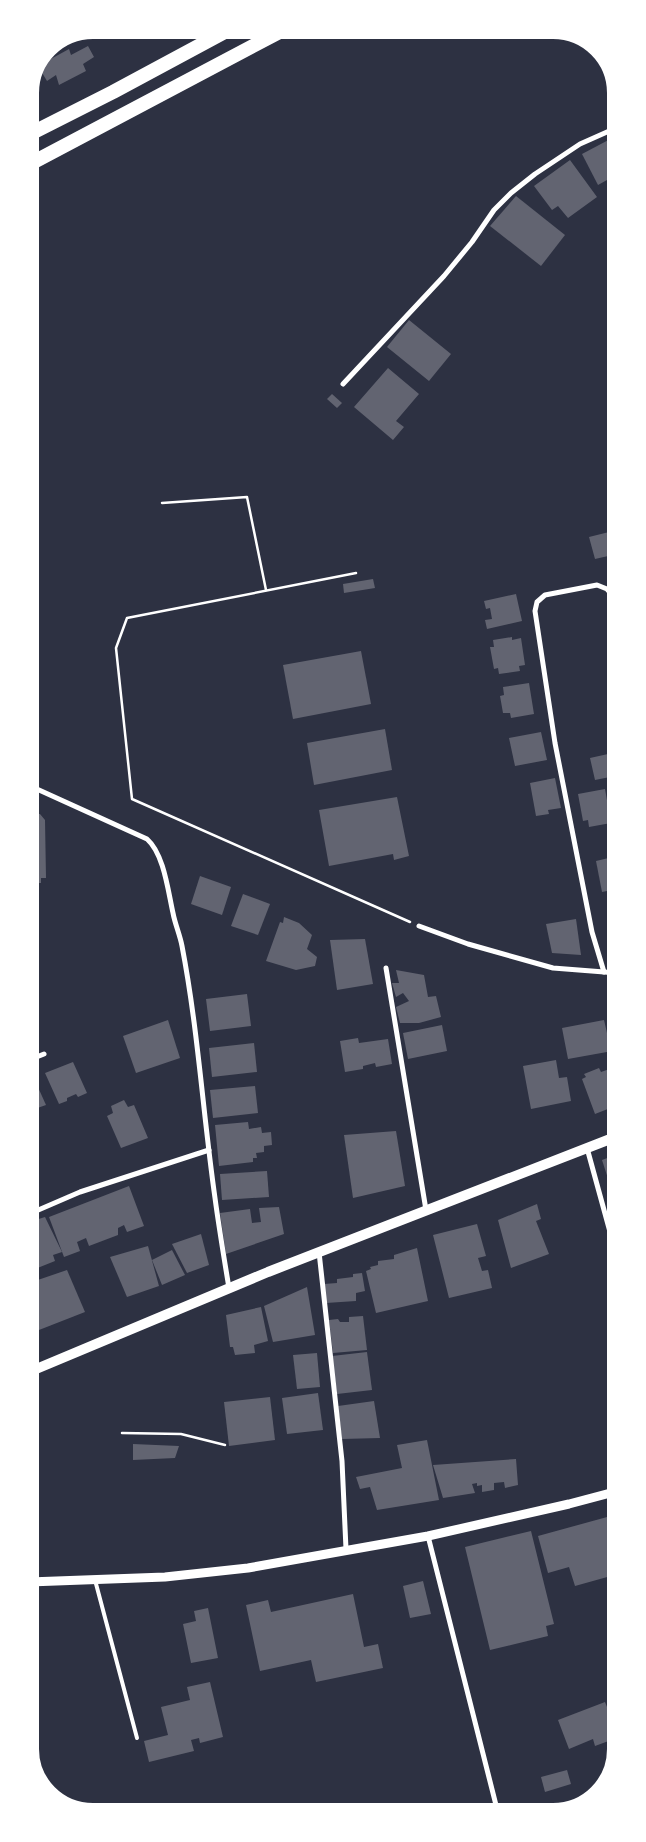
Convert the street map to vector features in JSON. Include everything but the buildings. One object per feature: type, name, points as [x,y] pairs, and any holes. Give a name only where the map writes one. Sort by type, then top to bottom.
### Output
[{"type":"highway","points":[[36,131],[217,36]]},
{"type":"highway","points":[[36,161],[272,36]]},
{"type":"main road","points":[[36,1369],[229,1288],[610,1139]]},
{"type":"street","points":[[343,384],[444,276],[472,242],[494,210],[511,193],[535,174],[580,144],[610,131]]},
{"type":"street","points":[[604,972],[592,932],[555,743],[535,611],[537,602],[545,595],[597,585],[610,592]]},
{"type":"street","points":[[36,789],[139,835],[147,839],[154,847],[166,879],[173,916],[182,944],[202,1076],[215,1198],[229,1288]]},
{"type":"street","points":[[419,926],[468,944],[553,968],[610,972]]},
{"type":"street","points":[[386,968],[426,1211]]},
{"type":"street","points":[[36,1057],[44,1054]]},
{"type":"street","points":[[587,1148],[610,1232]]},
{"type":"street","points":[[36,1211],[80,1192],[209,1150]]},
{"type":"street","points":[[319,1252],[342,1461],[346,1549]]},
{"type":"street","points":[[36,1582],[165,1577],[248,1568],[346,1549],[428,1536],[610,1494]]},
{"type":"street","points":[[428,1536],[496,1806]]},
{"type":"lane","points":[[95,1580],[137,1738]]},
{"type":"path","points":[[162,503],[247,497],[266,590]]},
{"type":"path","points":[[356,573],[127,618],[116,648],[132,799],[419,926]]},
{"type":"path","points":[[122,1433],[181,1434],[225,1445]]}]
